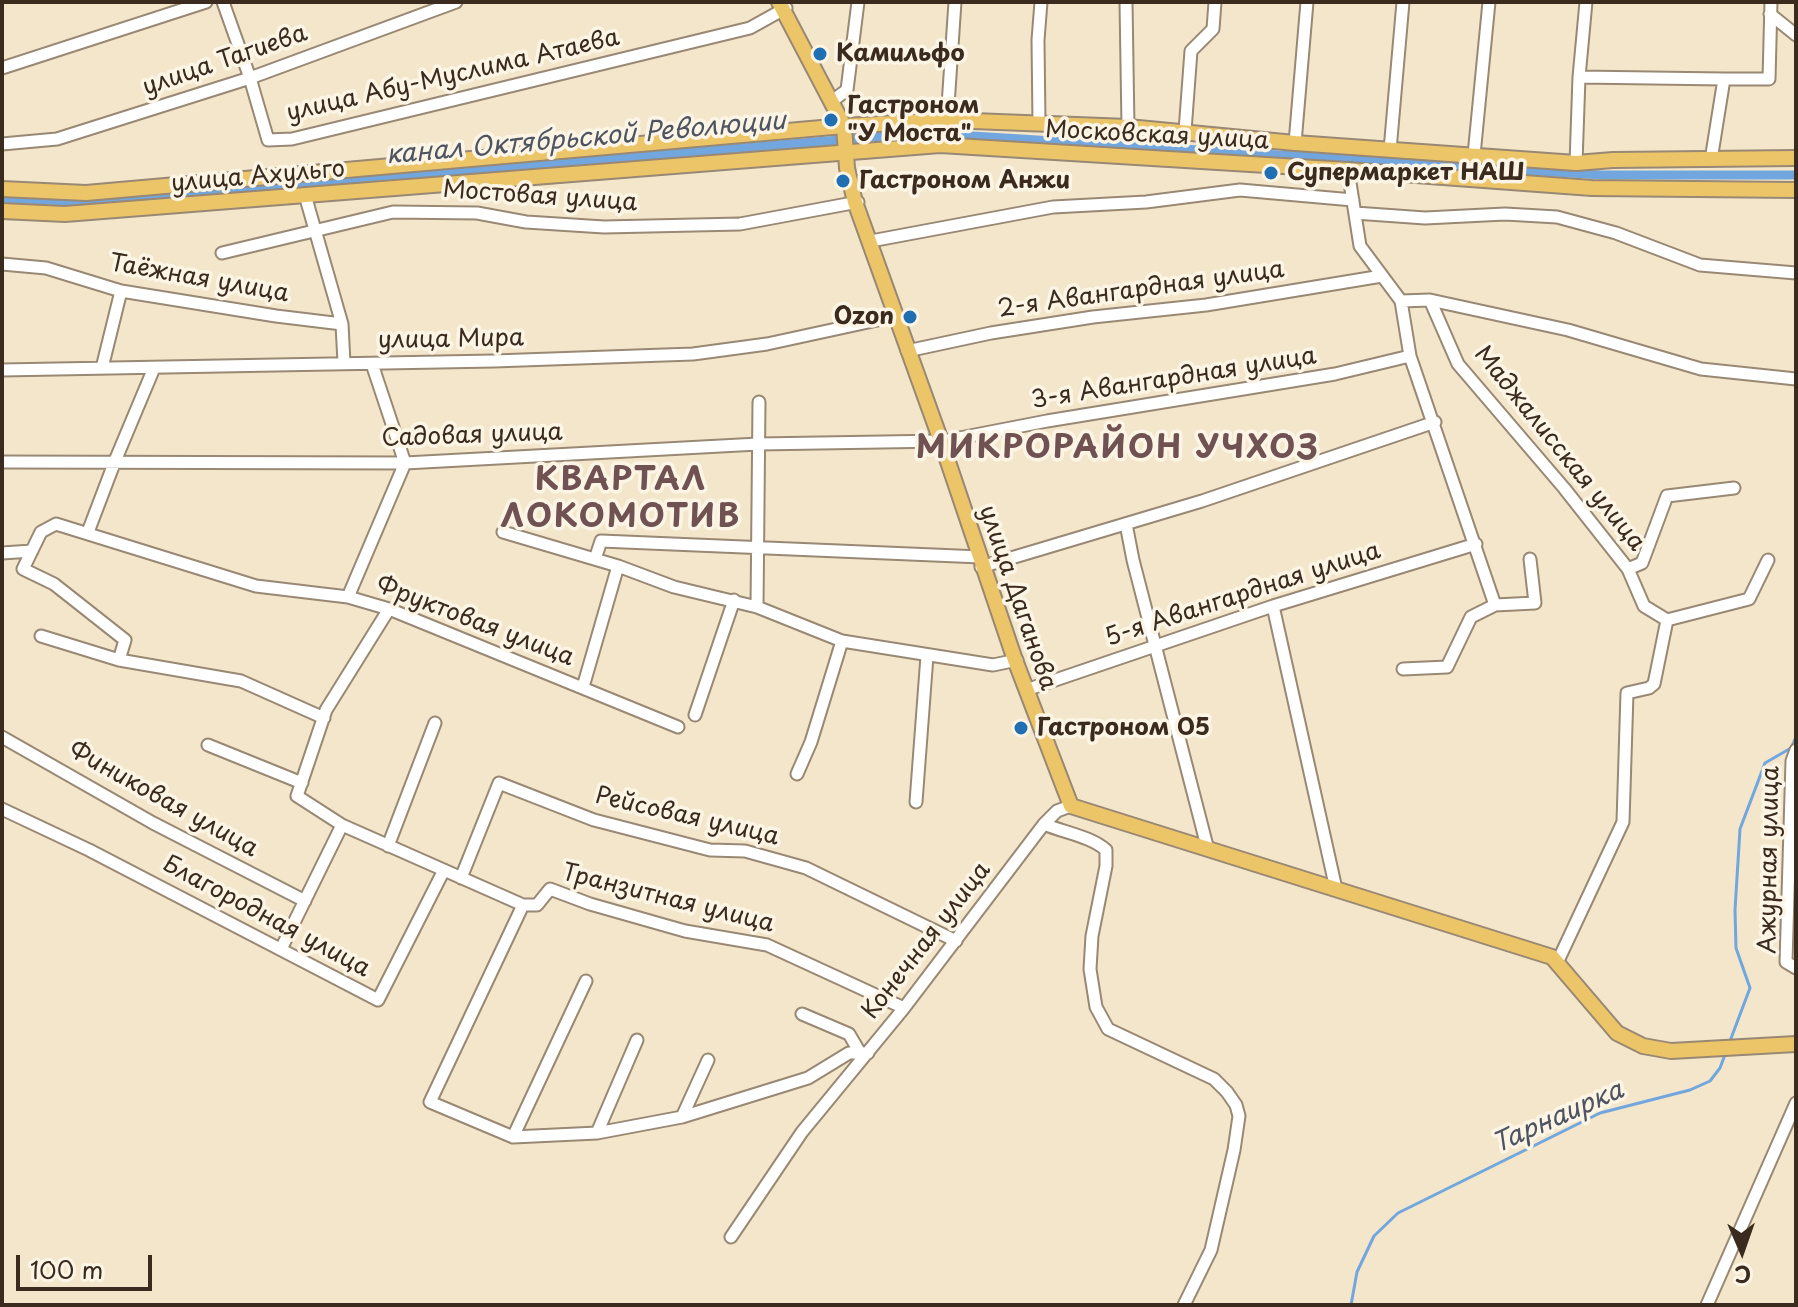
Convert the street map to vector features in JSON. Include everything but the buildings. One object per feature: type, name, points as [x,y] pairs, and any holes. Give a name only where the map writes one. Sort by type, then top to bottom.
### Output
[{"type":"main road","name":"улица Даганова","points":[[783,5],[847,126],[847,168],[857,202],[895,316],[943,441],[981,562],[1072,805]]},
{"type":"main road","points":[[2,189],[86,193],[847,126],[947,120],[1128,127],[1295,143],[1576,163],[1796,158]]},
{"type":"main road","name":"Московская улица","points":[[849,153],[940,145],[1592,188],[1796,190]]},
{"type":"main road","name":"улица Ахульго","points":[[2,211],[65,214],[849,153]]},
{"type":"main road","points":[[1072,805],[1552,957],[1617,1033],[1643,1046],[1671,1051],[1796,1042]]},
{"type":"street","points":[[2,68],[206,2]]},
{"type":"street","name":"улица Абу-Муслима Атаева","points":[[223,2],[268,140],[292,139],[750,28],[783,5]]},
{"type":"street","name":"улица Тагиева","points":[[2,144],[57,139],[250,78],[456,2]]},
{"type":"street","points":[[833,100],[847,90],[858,2]]},
{"type":"street","points":[[947,120],[955,2]]},
{"type":"street","points":[[1039,123],[1041,2]]},
{"type":"street","points":[[1126,2],[1128,127]]},
{"type":"street","points":[[1185,131],[1191,51],[1213,29],[1215,2]]},
{"type":"street","points":[[1295,143],[1307,2]]},
{"type":"street","points":[[1390,150],[1403,2]]},
{"type":"street","points":[[1474,155],[1489,2]]},
{"type":"street","points":[[1576,163],[1586,2]]},
{"type":"street","points":[[1579,77],[1769,79],[1771,8]]},
{"type":"street","points":[[1771,8],[1796,35]]},
{"type":"street","points":[[1711,160],[1724,79]]},
{"type":"street","points":[[1348,170],[1360,246],[1401,301],[1410,356],[1495,605]]},
{"type":"street","points":[[872,240],[1053,207],[1146,202],[1240,190],[1425,218],[1505,214],[1557,217],[1616,233],[1700,265],[1796,273]]},
{"type":"street","points":[[305,195],[342,324],[344,363]]},
{"type":"street","name":"Мостовая улица","points":[[222,253],[393,212],[477,213],[526,222],[620,227],[740,224],[857,202]]},
{"type":"street","name":"Таёжная улица","points":[[2,264],[46,268],[121,291],[342,324]]},
{"type":"street","name":"2-я Авангардная улица","points":[[908,350],[1093,317],[1206,305],[1382,276]]},
{"type":"street","points":[[102,368],[121,291]]},
{"type":"street","points":[[1401,301],[1430,300],[1568,330],[1701,369],[1796,379]]},
{"type":"street","name":"Маджалисская улица","points":[[1430,300],[1458,364],[1564,488],[1628,569],[1644,606],[1667,620]]},
{"type":"street","name":"улица Мира","points":[[2,370],[372,364],[693,354],[767,344],[895,316]]},
{"type":"street","name":"3-я Авангардная улица","points":[[943,441],[1335,374],[1410,356]]},
{"type":"street","points":[[348,597],[405,463],[372,364]]},
{"type":"street","points":[[88,532],[154,368]]},
{"type":"street","points":[[757,607],[759,402]]},
{"type":"street","points":[[595,559],[601,541],[981,562],[1202,501],[1435,422]]},
{"type":"street","name":"Садовая улица","points":[[2,462],[405,463],[758,444],[943,441]]},
{"type":"street","points":[[1628,569],[1642,563],[1667,496],[1734,488]]},
{"type":"street","name":"Фруктовая улица","points":[[32,551],[41,532],[56,524],[256,586],[348,597],[389,609],[678,727]]},
{"type":"street","points":[[1126,524],[1207,848]]},
{"type":"street","points":[[503,532],[618,566],[674,587],[757,607],[842,641],[993,665],[1016,660]]},
{"type":"street","name":"5-я Авангардная улица","points":[[1027,690],[1273,606],[1476,544]]},
{"type":"street","points":[[2,553],[32,551]]},
{"type":"street","points":[[32,551],[23,569],[54,584],[125,640],[119,660]]},
{"type":"street","points":[[1403,669],[1447,667],[1471,617],[1495,605],[1535,603],[1530,559]]},
{"type":"street","points":[[1558,962],[1623,822],[1627,693],[1654,684],[1667,620],[1749,599],[1768,560]]},
{"type":"street","points":[[583,687],[618,566]]},
{"type":"street","points":[[695,715],[734,600]]},
{"type":"street","points":[[1273,606],[1336,888]]},
{"type":"street","points":[[389,609],[326,710],[297,796],[342,825],[523,905]]},
{"type":"street","points":[[41,636],[119,660],[241,681],[324,718]]},
{"type":"street","points":[[797,774],[811,742],[842,641]]},
{"type":"street","points":[[916,802],[927,656]]},
{"type":"street","points":[[388,846],[435,723]]},
{"type":"street","name":"Финиковая улица","points":[[2,737],[153,823],[305,901]]},
{"type":"street","points":[[208,745],[302,783]]},
{"type":"street","name":"Ажурная улица","points":[[1796,750],[1792,761],[1786,962],[1796,968]]},
{"type":"street","name":"Рейсовая улица","points":[[461,878],[499,783],[594,820],[710,850],[745,851],[806,868],[956,941]]},
{"type":"street","name":"Конечная улица","points":[[523,905],[430,1102],[513,1137],[597,1133],[682,1117],[808,1078],[849,1053],[864,1052],[904,1008],[1044,824],[1057,811],[1072,805]]},
{"type":"street","name":"Благородная улица","points":[[2,809],[89,850],[378,1000],[444,870]]},
{"type":"street","points":[[1044,824],[1071,835],[1095,840],[1106,850],[1106,866],[1092,936],[1090,969],[1096,1007],[1108,1029],[1214,1079],[1236,1105],[1238,1131],[1211,1250],[1184,1305]]},
{"type":"street","points":[[281,949],[342,825]]},
{"type":"street","name":"Транзитная улица","points":[[523,905],[537,905],[550,889],[590,904],[685,931],[767,945],[904,1008]]},
{"type":"street","points":[[513,1137],[586,981]]},
{"type":"street","points":[[731,1237],[802,1132],[864,1052],[849,1034],[802,1014]]},
{"type":"street","points":[[597,1133],[637,1040]]},
{"type":"street","points":[[682,1117],[708,1060]]},
{"type":"street","points":[[1707,1305],[1796,1103]]},
{"type":"waterway","name":"канал Октябрьской Революции","points":[[2,198],[87,202],[924,133],[1602,175],[1796,175]]},
{"type":"waterway","name":"Тарнаирка","points":[[1730,1041],[1750,988],[1736,948],[1740,829],[1765,763],[1791,748],[1796,737]]},
{"type":"waterway","name":"Тарнаирка","points":[[1351,1305],[1357,1272],[1374,1236],[1398,1213],[1600,1113],[1690,1090],[1710,1081],[1720,1068],[1726,1052]]},
{"type":"place","name":"Камильфо","points":[[820,54]]},
{"type":"place","name":"Гастроном \"У Моста\"","points":[[831,120]]},
{"type":"place","name":"Супермаркет НАШ","points":[[1271,173]]},
{"type":"place","name":"Гастроном Анжи","points":[[843,181]]},
{"type":"place","name":"Ozon","points":[[910,317]]},
{"type":"place","name":"Гастроном 05","points":[[1021,728]]},
{"type":"district","name":"МИКРОРАЙОН УЧХОЗ","points":[[1118,449]]},
{"type":"district","name":"КВАРТАЛ ЛОКОМОТИВ","points":[[621,500]]}]
